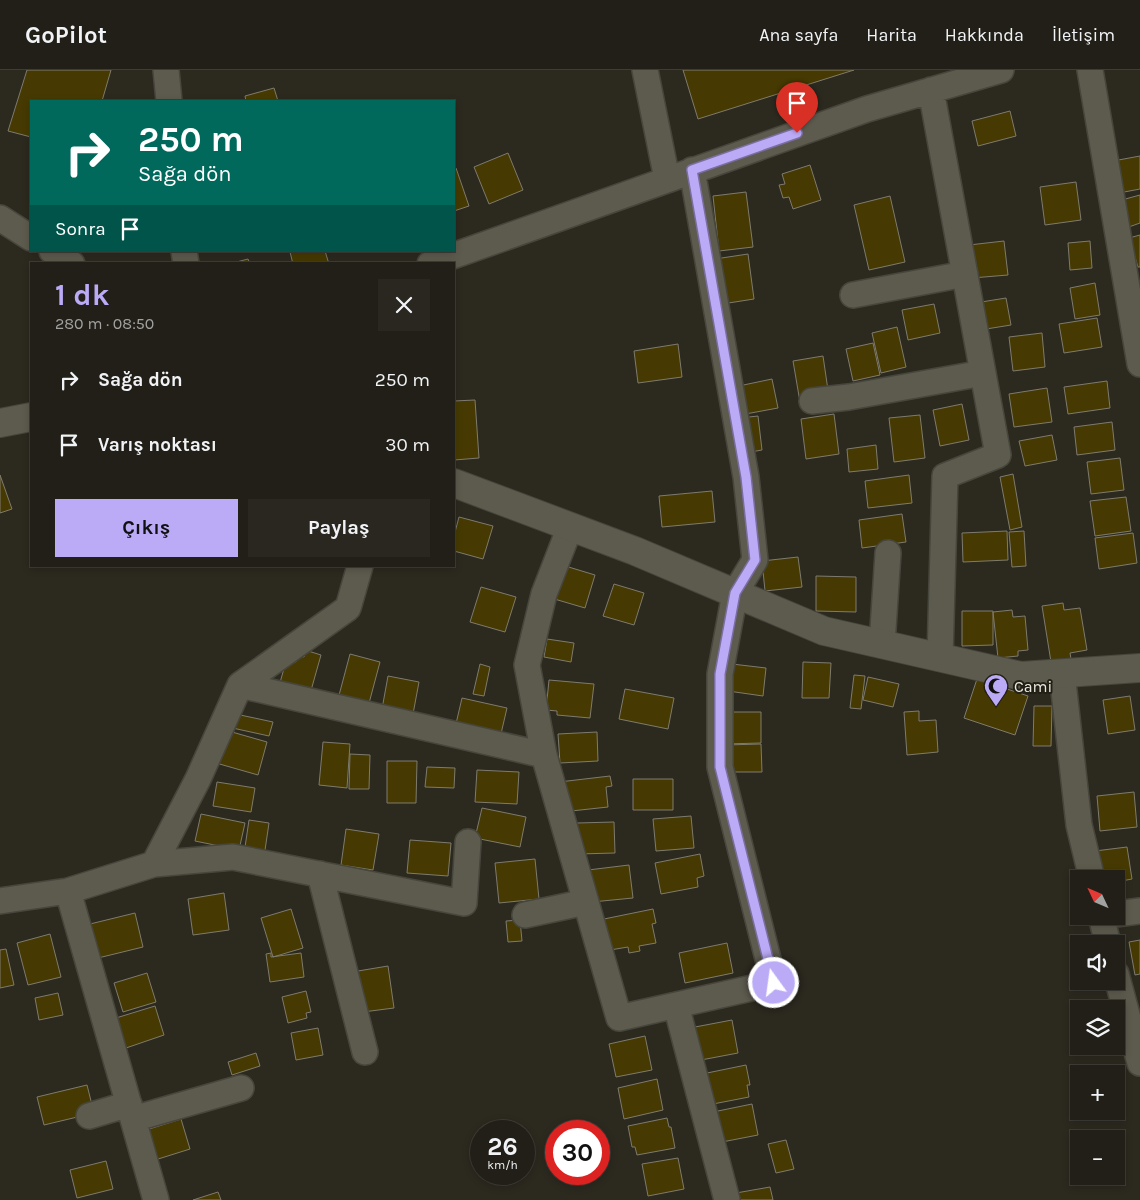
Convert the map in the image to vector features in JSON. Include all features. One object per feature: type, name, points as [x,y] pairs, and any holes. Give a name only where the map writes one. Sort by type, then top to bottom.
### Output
[{"type":"street","points":[[166,70],[168,100]]},
{"type":"street","points":[[645,70],[667,179]]},
{"type":"street","points":[[436,262],[867,109],[1001,70]]},
{"type":"street","points":[[1090,70],[1139,352]]},
{"type":"street","points":[[931,90],[998,455],[945,476],[940,658]]},
{"type":"street","points":[[570,527],[544,594],[527,664],[544,755],[619,1018],[774,983],[720,767],[720,674],[735,593],[755,560],[746,477],[692,170]]},
{"type":"street","points":[[0,218],[30,237]]},
{"type":"street","points":[[54,252],[69,262]]},
{"type":"street","points":[[853,295],[965,274]]},
{"type":"street","points":[[812,401],[849,398],[983,373]]},
{"type":"street","points":[[0,423],[30,417]]},
{"type":"street","points":[[455,483],[635,551],[824,631],[1021,676],[1140,668]]},
{"type":"street","points":[[882,644],[888,553]]},
{"type":"street","points":[[154,864],[198,779],[240,685],[348,608],[360,567]]},
{"type":"street","points":[[1062,673],[1079,825],[1090,870]]},
{"type":"street","points":[[240,685],[544,755]]},
{"type":"street","points":[[0,901],[68,891],[154,864],[233,857],[464,903],[468,842]]},
{"type":"street","points":[[320,874],[365,1052]]},
{"type":"street","points":[[68,891],[156,1200]]},
{"type":"street","points":[[525,915],[586,902]]},
{"type":"street","points":[[1125,913],[1140,911]]},
{"type":"street","points":[[1120,990],[1140,1063]]},
{"type":"street","points":[[676,1005],[727,1200]]},
{"type":"street","points":[[89,1116],[131,1112],[241,1088]]},
{"type":"building","points":[[27,70],[111,70],[102,100],[30,100],[30,137],[8,131]]},
{"type":"building","points":[[683,70],[854,70],[698,119]]},
{"type":"building","points":[[274,88],[278,100],[246,100],[245,96]]},
{"type":"building","points":[[1010,111],[1016,136],[978,146],[972,121]]},
{"type":"building","points":[[508,153],[523,190],[489,204],[474,167]]},
{"type":"building","points":[[1140,156],[1140,189],[1119,193],[1113,161]]},
{"type":"building","points":[[810,165],[821,200],[793,209],[789,197],[783,198],[779,185],[785,184],[782,174]]},
{"type":"building","points":[[455,168],[456,168],[469,206],[455,211]]},
{"type":"building","points":[[1076,182],[1081,220],[1045,225],[1040,187]]},
{"type":"building","points":[[746,192],[753,247],[719,251],[713,196]]},
{"type":"building","points":[[1140,195],[1140,223],[1126,228],[1118,201]]},
{"type":"building","points":[[890,196],[905,262],[869,270],[854,205]]},
{"type":"building","points":[[1140,235],[1140,267],[1138,267],[1129,238]]},
{"type":"building","points":[[1004,241],[1008,275],[972,278],[969,245]]},
{"type":"building","points":[[1090,241],[1092,268],[1070,270],[1068,243]]},
{"type":"building","points":[[290,252],[325,252],[328,262],[292,262]]},
{"type":"building","points":[[748,254],[754,299],[722,304],[715,259]]},
{"type":"building","points":[[248,259],[249,262],[237,262]]},
{"type":"building","points":[[1095,283],[1100,315],[1075,319],[1070,288]]},
{"type":"building","points":[[1006,298],[1011,325],[980,330],[975,303]]},
{"type":"building","points":[[934,304],[940,333],[908,340],[902,310]]},
{"type":"building","points":[[1097,318],[1102,347],[1064,353],[1059,324]]},
{"type":"building","points":[[897,327],[906,367],[881,373],[872,333]]},
{"type":"building","points":[[1042,333],[1045,367],[1013,371],[1009,337]]},
{"type":"building","points":[[873,343],[880,375],[853,381],[846,349]]},
{"type":"building","points":[[678,344],[682,377],[638,383],[634,351]]},
{"type":"building","points":[[823,356],[829,397],[800,402],[793,361]]},
{"type":"building","points":[[772,379],[778,408],[740,415],[734,387]]},
{"type":"building","points":[[1107,381],[1110,408],[1068,414],[1064,387]]},
{"type":"building","points":[[1047,388],[1052,422],[1014,427],[1009,394]]},
{"type":"building","points":[[475,400],[479,458],[455,460],[455,401]]},
{"type":"building","points":[[962,404],[969,440],[940,446],[933,410]]},
{"type":"building","points":[[834,414],[839,454],[806,459],[801,419]]},
{"type":"building","points":[[920,415],[925,458],[894,462],[889,418]]},
{"type":"building","points":[[758,416],[762,450],[745,453],[740,418]]},
{"type":"building","points":[[1112,422],[1115,450],[1077,455],[1074,427]]},
{"type":"building","points":[[1052,435],[1057,460],[1025,466],[1019,441]]},
{"type":"building","points":[[876,445],[878,469],[849,472],[847,449]]},
{"type":"building","points":[[1120,458],[1124,490],[1091,494],[1087,462]]},
{"type":"building","points":[[1013,474],[1022,527],[1010,530],[1000,477]]},
{"type":"building","points":[[0,475],[12,509],[0,513]]},
{"type":"building","points":[[909,475],[912,503],[868,508],[865,481]]},
{"type":"building","points":[[712,491],[715,522],[662,527],[659,496]]},
{"type":"building","points":[[1126,497],[1131,531],[1095,536],[1090,501]]},
{"type":"building","points":[[902,514],[906,542],[862,548],[859,520]]},
{"type":"building","points":[[459,517],[493,526],[483,559],[455,551],[455,532]]},
{"type":"building","points":[[1007,531],[1008,560],[963,562],[962,533]]},
{"type":"building","points":[[1024,531],[1026,566],[1012,567],[1009,532]]},
{"type":"building","points":[[1133,533],[1137,563],[1099,569],[1095,538]]},
{"type":"building","points":[[798,557],[802,587],[765,591],[762,561]]},
{"type":"building","points":[[562,565],[595,575],[585,608],[551,598]]},
{"type":"building","points":[[816,576],[856,577],[856,612],[816,611]]},
{"type":"building","points":[[614,584],[644,593],[634,625],[603,616]]},
{"type":"building","points":[[481,587],[516,597],[505,632],[470,622]]},
{"type":"building","points":[[1063,603],[1064,610],[1080,608],[1087,650],[1070,653],[1071,659],[1051,662],[1042,606]]},
{"type":"building","points":[[1012,610],[1013,617],[1025,616],[1028,650],[1018,651],[1018,656],[998,658],[993,612]]},
{"type":"building","points":[[962,611],[993,611],[993,645],[962,646]]},
{"type":"building","points":[[547,639],[574,643],[571,662],[544,657]]},
{"type":"building","points":[[305,650],[321,655],[310,694],[279,686],[285,665],[289,666],[290,661],[296,662],[298,655],[304,657]]},
{"type":"building","points":[[350,654],[380,662],[368,707],[338,699]]},
{"type":"building","points":[[803,662],[831,663],[829,698],[802,698]]},
{"type":"building","points":[[480,664],[490,667],[484,696],[473,694]]},
{"type":"building","points":[[732,664],[766,668],[763,696],[728,691]]},
{"type":"building","points":[[854,675],[865,676],[861,709],[850,708]]},
{"type":"building","points":[[388,676],[419,682],[413,714],[382,709]]},
{"type":"building","points":[[868,677],[899,684],[893,707],[863,700]]},
{"type":"building","name":"Cami","points":[[977,679],[1028,696],[1015,735],[964,718]]},
{"type":"building","points":[[549,680],[594,684],[590,718],[557,715],[557,711],[546,710]]},
{"type":"building","points":[[625,689],[674,698],[668,729],[619,719]]},
{"type":"building","points":[[1130,696],[1135,730],[1108,734],[1103,700]]},
{"type":"building","points":[[462,698],[507,708],[500,738],[455,728]]},
{"type":"building","points":[[1034,706],[1052,706],[1051,746],[1033,746]]},
{"type":"building","points":[[919,711],[919,721],[936,720],[938,752],[907,755],[904,712]]},
{"type":"building","points":[[724,712],[761,712],[761,743],[724,744]]},
{"type":"building","points":[[231,713],[273,722],[269,736],[228,727]]},
{"type":"building","points":[[225,730],[267,742],[258,775],[216,763]]},
{"type":"building","points":[[597,732],[598,761],[560,763],[558,734]]},
{"type":"building","points":[[323,742],[350,744],[347,788],[319,785]]},
{"type":"building","points":[[761,744],[762,772],[725,772],[725,745]]},
{"type":"building","points":[[350,754],[370,755],[369,789],[349,789]]},
{"type":"building","points":[[387,761],[417,761],[416,803],[387,803]]},
{"type":"building","points":[[427,767],[455,768],[454,788],[425,787]]},
{"type":"building","points":[[477,770],[519,772],[517,804],[475,802]]},
{"type":"building","points":[[610,776],[612,786],[606,787],[608,807],[562,812],[559,782]]},
{"type":"building","points":[[633,779],[673,779],[673,810],[633,810]]},
{"type":"building","points":[[217,782],[255,788],[251,812],[213,806]]},
{"type":"building","points":[[1134,792],[1137,827],[1100,831],[1097,796]]},
{"type":"building","points":[[482,808],[526,817],[520,847],[475,838]]},
{"type":"building","points":[[201,814],[245,823],[239,850],[195,841]]},
{"type":"building","points":[[691,816],[694,848],[656,851],[653,819]]},
{"type":"building","points":[[249,820],[269,823],[264,857],[244,854]]},
{"type":"building","points":[[614,822],[615,853],[578,854],[577,823]]},
{"type":"building","points":[[346,829],[379,834],[373,870],[341,865]]},
{"type":"building","points":[[410,840],[451,843],[448,876],[407,873]]},
{"type":"building","points":[[1127,847],[1132,879],[1125,880],[1125,870],[1098,870],[1095,851]]},
{"type":"building","points":[[700,854],[704,876],[697,878],[698,887],[661,894],[655,863]]},
{"type":"building","points":[[535,859],[539,899],[499,903],[495,863]]},
{"type":"building","points":[[629,865],[633,898],[592,902],[588,870]]},
{"type":"building","points":[[224,893],[229,930],[193,935],[188,899]]},
{"type":"building","points":[[291,909],[303,948],[273,957],[261,918]]},
{"type":"building","points":[[653,909],[656,923],[652,924],[656,943],[639,946],[640,951],[629,953],[628,947],[610,950],[604,919]]},
{"type":"building","points":[[135,913],[143,947],[98,958],[90,924]]},
{"type":"building","points":[[520,920],[522,941],[508,942],[506,921]]},
{"type":"building","points":[[50,934],[61,977],[28,985],[17,943]]},
{"type":"building","points":[[1140,940],[1140,974],[1135,975],[1129,942]]},
{"type":"building","points":[[727,943],[733,973],[685,983],[679,953]]},
{"type":"building","points":[[6,949],[14,985],[0,988],[0,950]]},
{"type":"building","points":[[271,953],[271,957],[301,953],[304,977],[270,982],[266,954]]},
{"type":"building","points":[[388,966],[394,1008],[363,1012],[358,971]]},
{"type":"building","points":[[147,973],[156,1002],[123,1012],[114,983]]},
{"type":"building","points":[[306,991],[311,1012],[306,1013],[307,1018],[288,1023],[282,997]]},
{"type":"building","points":[[58,993],[63,1015],[39,1020],[35,998]]},
{"type":"building","points":[[155,1006],[164,1035],[126,1048],[116,1018]]},
{"type":"building","points":[[732,1020],[738,1053],[701,1060],[695,1027]]},
{"type":"building","points":[[318,1028],[323,1055],[296,1060],[291,1033]]},
{"type":"building","points":[[645,1036],[652,1070],[616,1077],[609,1044]]},
{"type":"building","points":[[256,1053],[260,1066],[232,1075],[228,1062]]},
{"type":"building","points":[[746,1065],[750,1085],[747,1085],[749,1097],[713,1104],[707,1073]]},
{"type":"building","points":[[657,1079],[663,1110],[624,1119],[618,1088]]},
{"type":"building","points":[[87,1085],[94,1113],[44,1125],[37,1097]]},
{"type":"building","points":[[752,1104],[758,1135],[722,1142],[713,1112]]},
{"type":"building","points":[[667,1118],[669,1127],[671,1127],[675,1148],[637,1155],[635,1147],[632,1147],[628,1126]]},
{"type":"building","points":[[181,1119],[190,1149],[155,1160],[146,1130]]},
{"type":"building","points":[[786,1140],[794,1169],[776,1173],[768,1144]]},
{"type":"building","points":[[678,1158],[684,1189],[648,1196],[642,1164]]},
{"type":"building","points":[[106,1161],[113,1189],[77,1198],[70,1170]]},
{"type":"building","points":[[770,1187],[773,1200],[737,1200],[736,1193]]},
{"type":"building","points":[[218,1192],[221,1200],[193,1200]]},
{"type":"place","name":"Cami","points":[[996,707]]},
{"type":"route","points":[[774,983],[720,767],[720,674],[735,593],[755,560],[746,477],[692,170],[797,133]]}]
